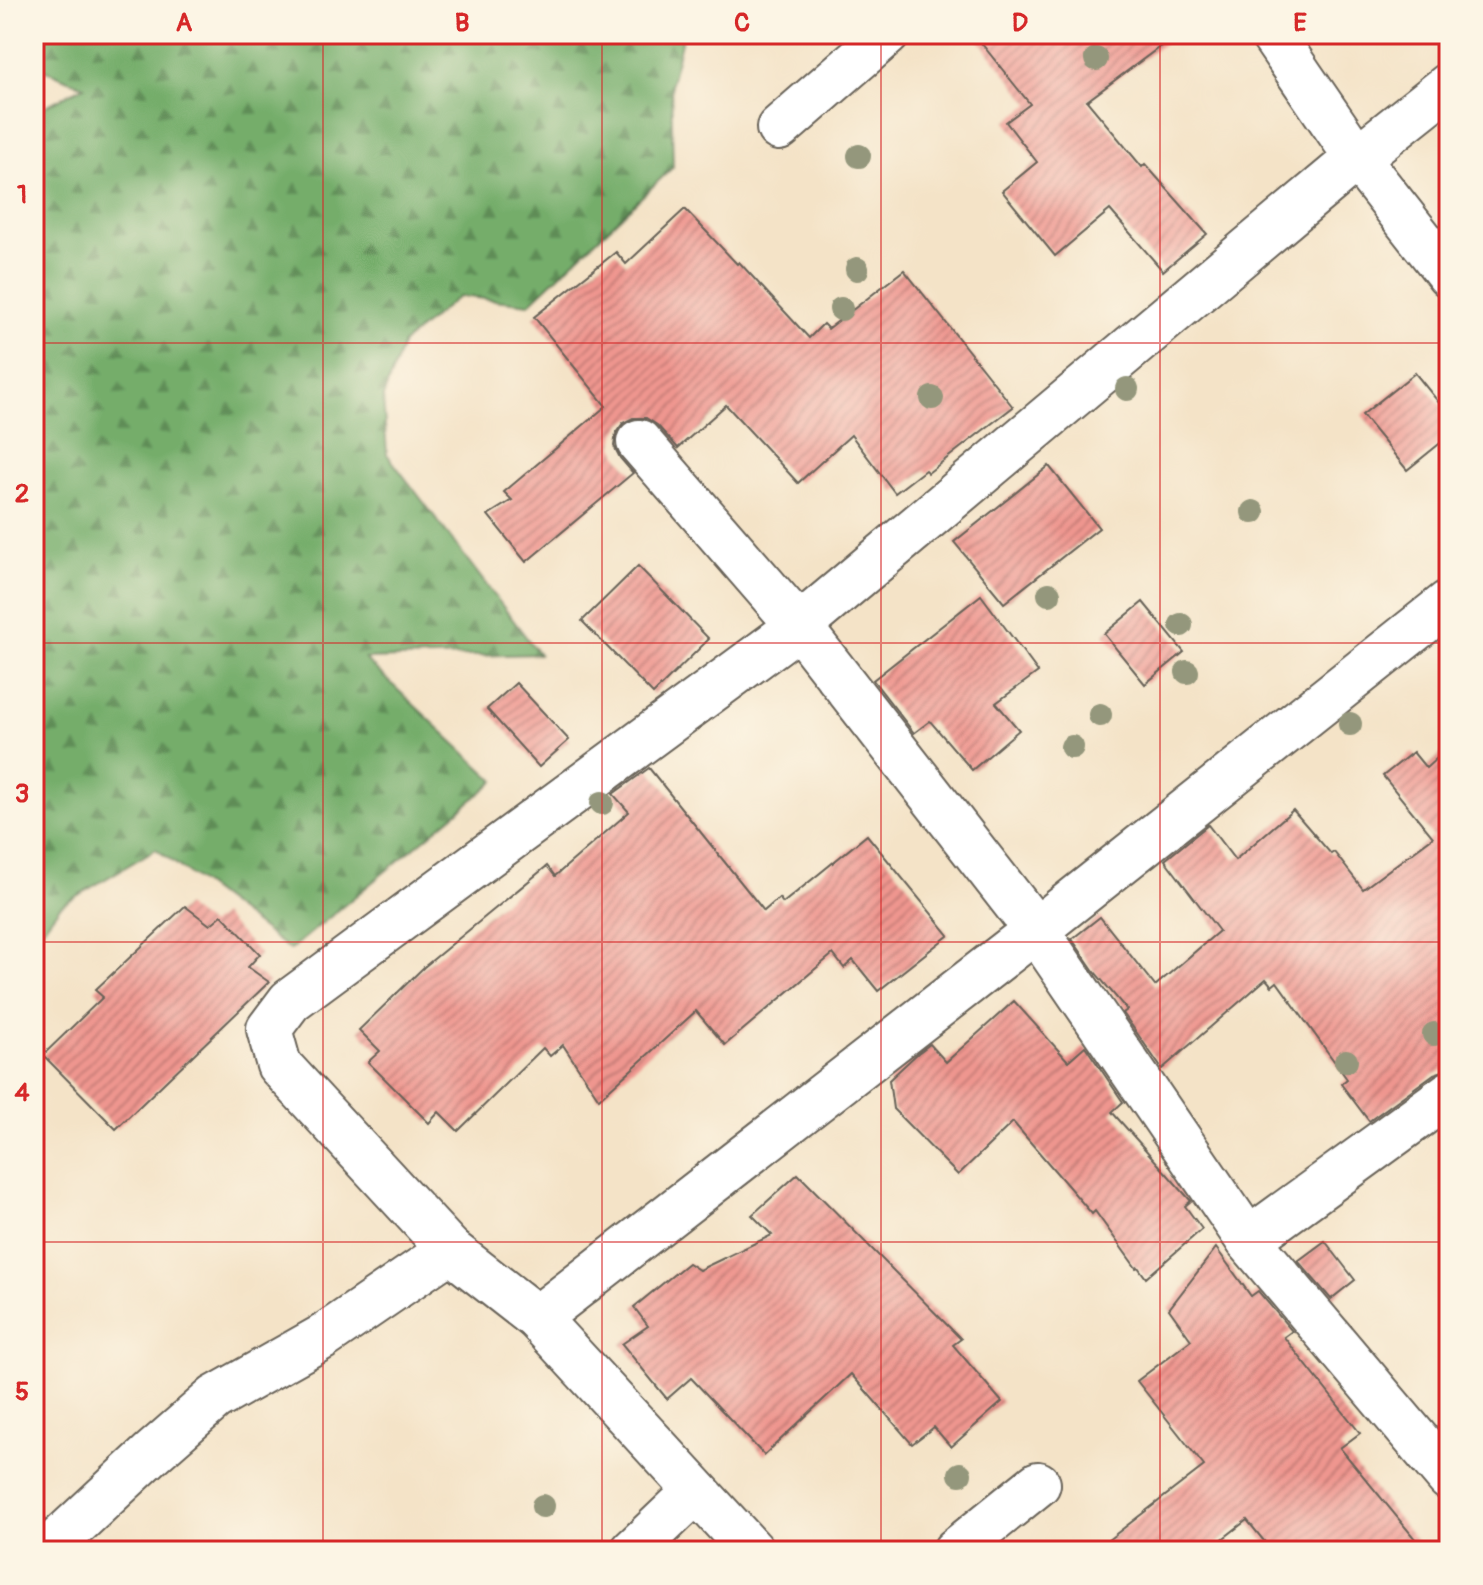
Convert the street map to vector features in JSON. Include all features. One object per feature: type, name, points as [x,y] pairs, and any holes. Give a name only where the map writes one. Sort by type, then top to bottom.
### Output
[{"type":"street","points":[[779,128],[887,34]]},
{"type":"street","points":[[1272,34],[1357,158],[1449,275]]},
{"type":"street","points":[[752,1551],[537,1318],[450,1250],[279,1065],[269,1029],[290,1001],[799,626],[1357,158],[1449,85]]},
{"type":"street","points":[[639,442],[799,626],[1036,930],[1248,1240],[1449,1478]]},
{"type":"street","points":[[537,1318],[1036,930],[1449,602]]},
{"type":"street","points":[[1248,1240],[1449,1094]]},
{"type":"street","points":[[47,1551],[215,1398],[323,1337],[450,1250]]},
{"type":"street","points":[[955,1551],[1038,1484]]},
{"type":"street","points":[[633,1551],[696,1491]]},
{"type":"green space","points":[[34,34],[683,34],[671,83],[673,167],[529,304],[459,296],[403,343],[383,397],[387,454],[539,654],[365,659],[495,781],[290,950],[156,849],[60,906],[34,941],[34,112],[84,86],[34,66]]},
{"type":"building","points":[[974,34],[1177,34],[1087,101],[1142,167],[1145,164],[1207,234],[1163,271],[1110,210],[1055,256],[1002,191],[1037,162],[1006,122],[1030,104]]},
{"type":"building","points":[[685,209],[809,338],[823,324],[828,329],[904,270],[1013,407],[928,473],[925,470],[895,493],[851,435],[798,483],[726,405],[678,448],[657,425],[646,418],[633,418],[623,423],[616,433],[614,446],[633,473],[526,562],[488,515],[512,500],[504,492],[606,406],[534,317],[616,252],[626,264]]},
{"type":"building","points":[[1415,373],[1449,415],[1449,436],[1407,470],[1362,415]]},
{"type":"building","points":[[1049,466],[1099,528],[1004,603],[954,542]]},
{"type":"building","points":[[638,566],[709,639],[653,694],[582,621]]},
{"type":"building","points":[[981,595],[1038,672],[996,703],[1019,730],[972,770],[930,721],[914,733],[873,680]]},
{"type":"building","points":[[1143,602],[1184,652],[1145,684],[1104,634]]},
{"type":"building","points":[[516,683],[569,740],[539,767],[487,709]]},
{"type":"building","points":[[1449,747],[1449,1069],[1434,1074],[1369,1121],[1341,1084],[1347,1079],[1277,982],[1272,986],[1266,979],[1162,1069],[1123,1013],[1127,1010],[1072,939],[1100,917],[1155,986],[1219,931],[1165,860],[1208,825],[1235,860],[1293,810],[1331,854],[1334,852],[1363,889],[1433,837],[1383,776],[1413,752],[1426,768]]},
{"type":"building","points":[[649,768],[764,911],[779,898],[783,903],[867,835],[949,935],[878,991],[853,960],[844,968],[833,954],[725,1045],[696,1011],[599,1099],[563,1045],[550,1056],[543,1048],[458,1131],[439,1112],[429,1123],[368,1062],[380,1051],[359,1030],[424,967],[547,866],[555,876],[629,812],[613,794]]},
{"type":"building","points":[[185,906],[210,925],[222,915],[260,954],[248,967],[269,982],[116,1129],[43,1055],[103,997],[95,990]]},
{"type":"building","points":[[1014,1001],[1068,1061],[1085,1046],[1123,1102],[1112,1112],[1191,1201],[1185,1206],[1202,1229],[1146,1278],[1095,1211],[1092,1214],[1013,1122],[958,1175],[893,1109],[889,1080],[918,1053],[930,1044],[946,1062]]},
{"type":"building","points":[[798,1174],[961,1339],[953,1345],[1002,1402],[951,1447],[934,1427],[912,1444],[851,1374],[764,1455],[691,1378],[667,1399],[622,1344],[648,1326],[634,1307],[688,1263],[699,1270],[772,1235],[752,1215]]},
{"type":"building","points":[[1325,1241],[1355,1280],[1331,1299],[1298,1261]]},
{"type":"building","points":[[1216,1248],[1251,1296],[1258,1291],[1292,1331],[1284,1337],[1360,1433],[1340,1448],[1425,1551],[1272,1551],[1247,1520],[1207,1551],[1094,1551],[1204,1466],[1137,1381],[1191,1340],[1169,1309]]}]
